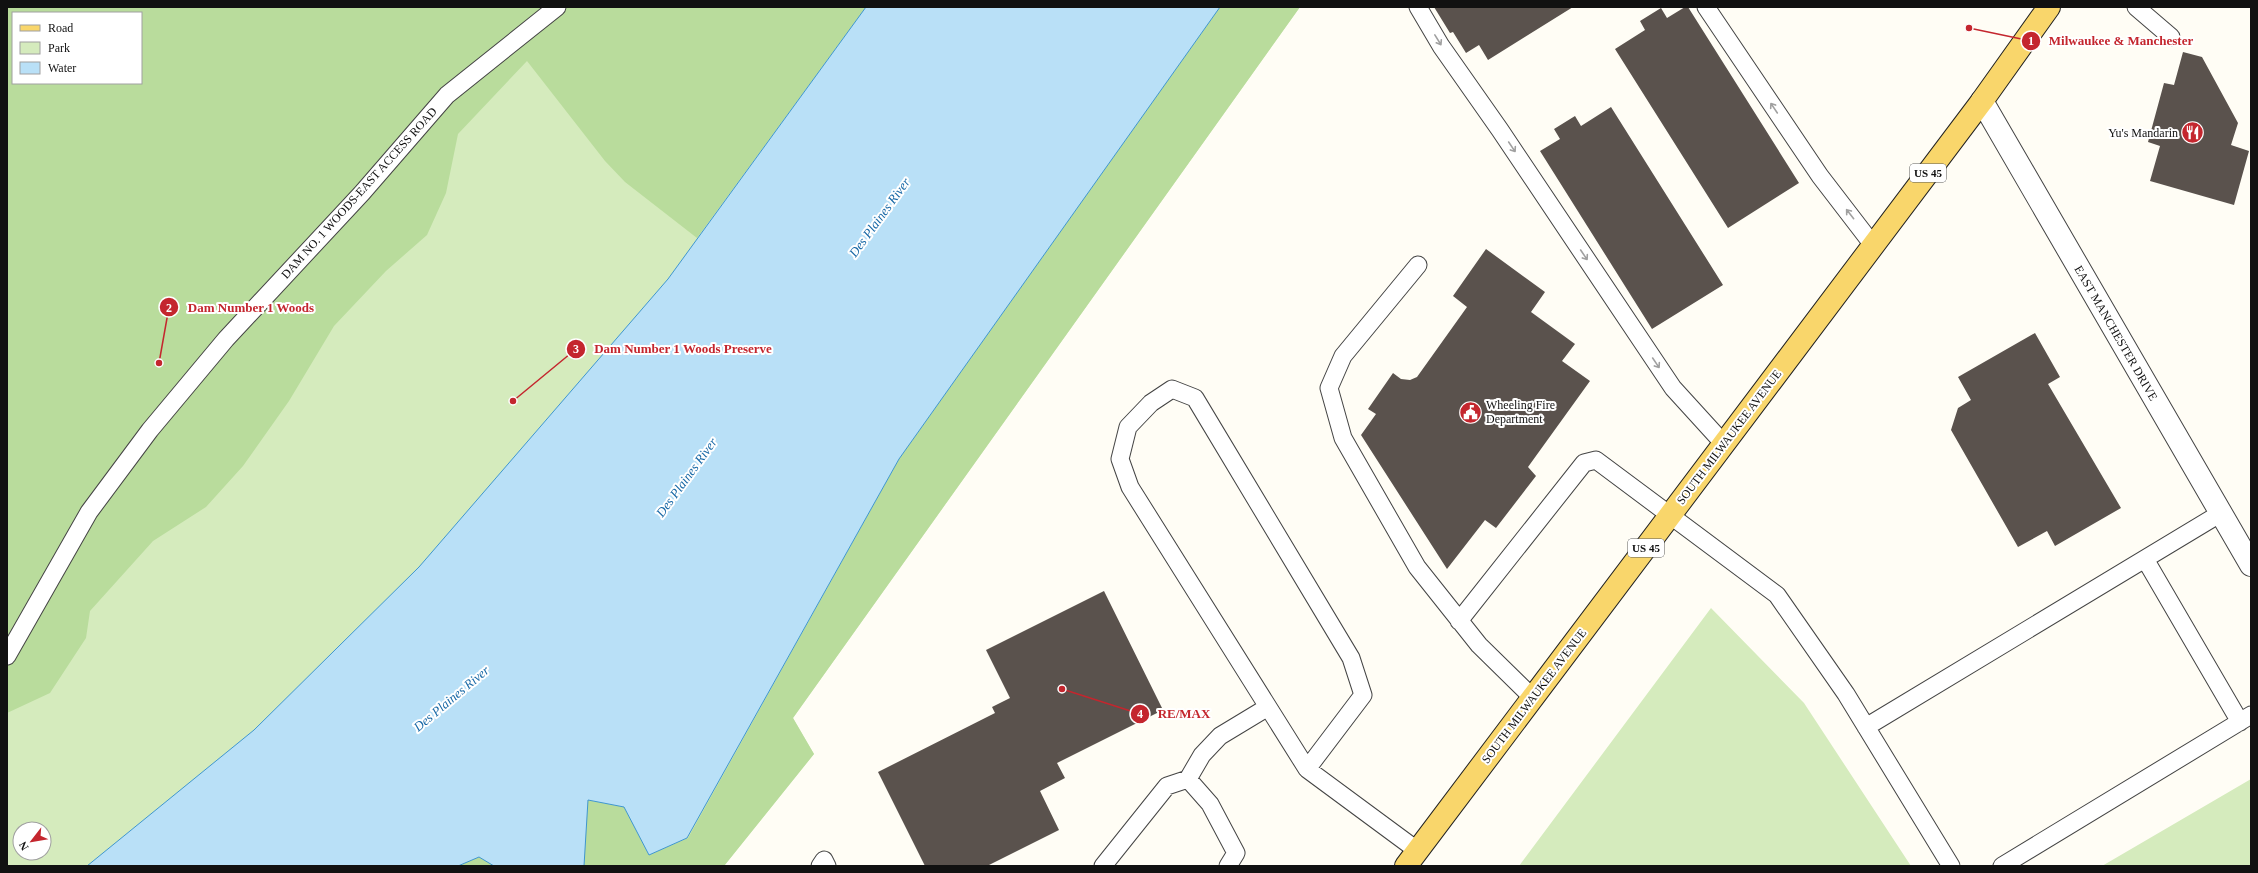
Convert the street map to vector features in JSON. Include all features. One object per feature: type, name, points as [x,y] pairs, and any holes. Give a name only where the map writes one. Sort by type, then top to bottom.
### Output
[{"type":"main road","name":"SOUTH MILWAUKEE AVENUE","points":[[1412,858],[1982,101],[2049,7]]},
{"type":"street","name":"EAST MANCHESTER DRIVE","points":[[1982,101],[2251,565]]},
{"type":"lane","name":"DAM NO. 1 WOODS-EAST ACCESS ROAD","points":[[7,656],[89,512],[150,430],[226,339],[362,193],[447,95],[557,7]]},
{"type":"lane","points":[[1418,7],[1441,46],[1500,130],[1673,388],[1724,444]]},
{"type":"lane","points":[[1706,7],[1820,176],[1874,245]]},
{"type":"lane","points":[[2136,7],[2171,37]]},
{"type":"lane","points":[[1418,265],[1343,356],[1329,388],[1343,438],[1417,567],[1478,645],[1533,698]]},
{"type":"lane","points":[[1307,769],[1363,695],[1351,658],[1195,398],[1172,389],[1151,403],[1128,427],[1120,459],[1130,487],[1307,769],[1412,858]]},
{"type":"lane","points":[[1459,621],[1584,463],[1596,460],[1777,595],[1846,694],[1951,866]]},
{"type":"lane","points":[[1866,727],[2221,513]]},
{"type":"lane","points":[[2002,866],[2246,718],[2145,559]]},
{"type":"lane","points":[[1103,866],[1167,786],[1188,779],[1202,755],[1220,736],[1268,707]]},
{"type":"lane","points":[[1188,779],[1210,804],[1236,853],[1228,866]]},
{"type":"lane","points":[[820,866],[824,860],[828,866]]},
{"type":"green space","points":[[7,7],[1300,7],[793,718],[814,754],[724,866],[7,866]]},
{"type":"green space","points":[[7,7],[866,7],[697,238],[625,182],[605,161],[527,61],[458,134],[446,193],[427,235],[386,271],[334,326],[289,401],[243,466],[206,507],[153,541],[90,611],[86,638],[50,693],[7,713]]},
{"type":"green space","points":[[1220,7],[1300,7],[793,718],[814,754],[724,866],[584,866],[587,800],[624,807],[649,855],[688,838],[899,459]]},
{"type":"green space","points":[[1711,608],[1804,703],[1911,866],[1519,866]]},
{"type":"green space","points":[[2251,779],[2251,866],[2102,866]]},
{"type":"green space","points":[[479,857],[494,866],[458,866]]},
{"type":"water","name":"Des Plaines River","points":[[866,7],[1220,7],[899,459],[687,838],[649,855],[624,807],[588,800],[584,866],[494,866],[479,857],[458,866],[87,866],[254,730],[419,567],[668,279]]},
{"type":"building","points":[[1434,7],[1573,7],[1488,60],[1479,45],[1466,53],[1453,32],[1450,33]]},
{"type":"building","points":[[1685,7],[1688,7],[1799,183],[1728,228],[1615,49],[1645,30],[1640,21],[1661,8],[1667,18]]},
{"type":"building","name":"Yu's Mandarin","points":[[2183,52],[2202,57],[2238,123],[2231,145],[2249,151],[2234,205],[2150,181],[2160,146],[2148,142],[2164,83],[2174,85]]},
{"type":"building","points":[[1611,107],[1723,285],[1652,329],[1540,151],[1560,139],[1554,129],[1575,116],[1581,126]]},
{"type":"building","name":"Wheeling Fire Department","points":[[1486,249],[1545,292],[1531,312],[1575,344],[1562,361],[1590,381],[1528,467],[1536,476],[1496,528],[1485,520],[1447,569],[1361,435],[1376,414],[1368,409],[1393,373],[1401,379],[1410,380],[1417,377],[1467,307],[1453,296]]},
{"type":"building","points":[[2035,333],[2060,377],[2048,384],[2121,508],[2055,546],[2047,531],[2018,547],[1951,430],[1958,408],[1971,400],[1958,377]]},
{"type":"building","points":[[1104,591],[1163,710],[1057,763],[1065,778],[1040,791],[1059,830],[987,866],[925,866],[878,772],[995,713],[992,707],[1010,698],[986,650]]},
{"type":"place","name":"Milwaukee & Manchester","points":[[1969,28]]},
{"type":"place","name":"Yu's Mandarin","points":[[2193,133]]},
{"type":"place","name":"Dam Number 1 Woods","points":[[159,363]]},
{"type":"place","name":"Dam Number 1 Woods Preserve","points":[[513,401]]},
{"type":"place","name":"Wheeling Fire Department","points":[[1470,412]]},
{"type":"place","name":"RE/MAX","points":[[1062,689]]}]
